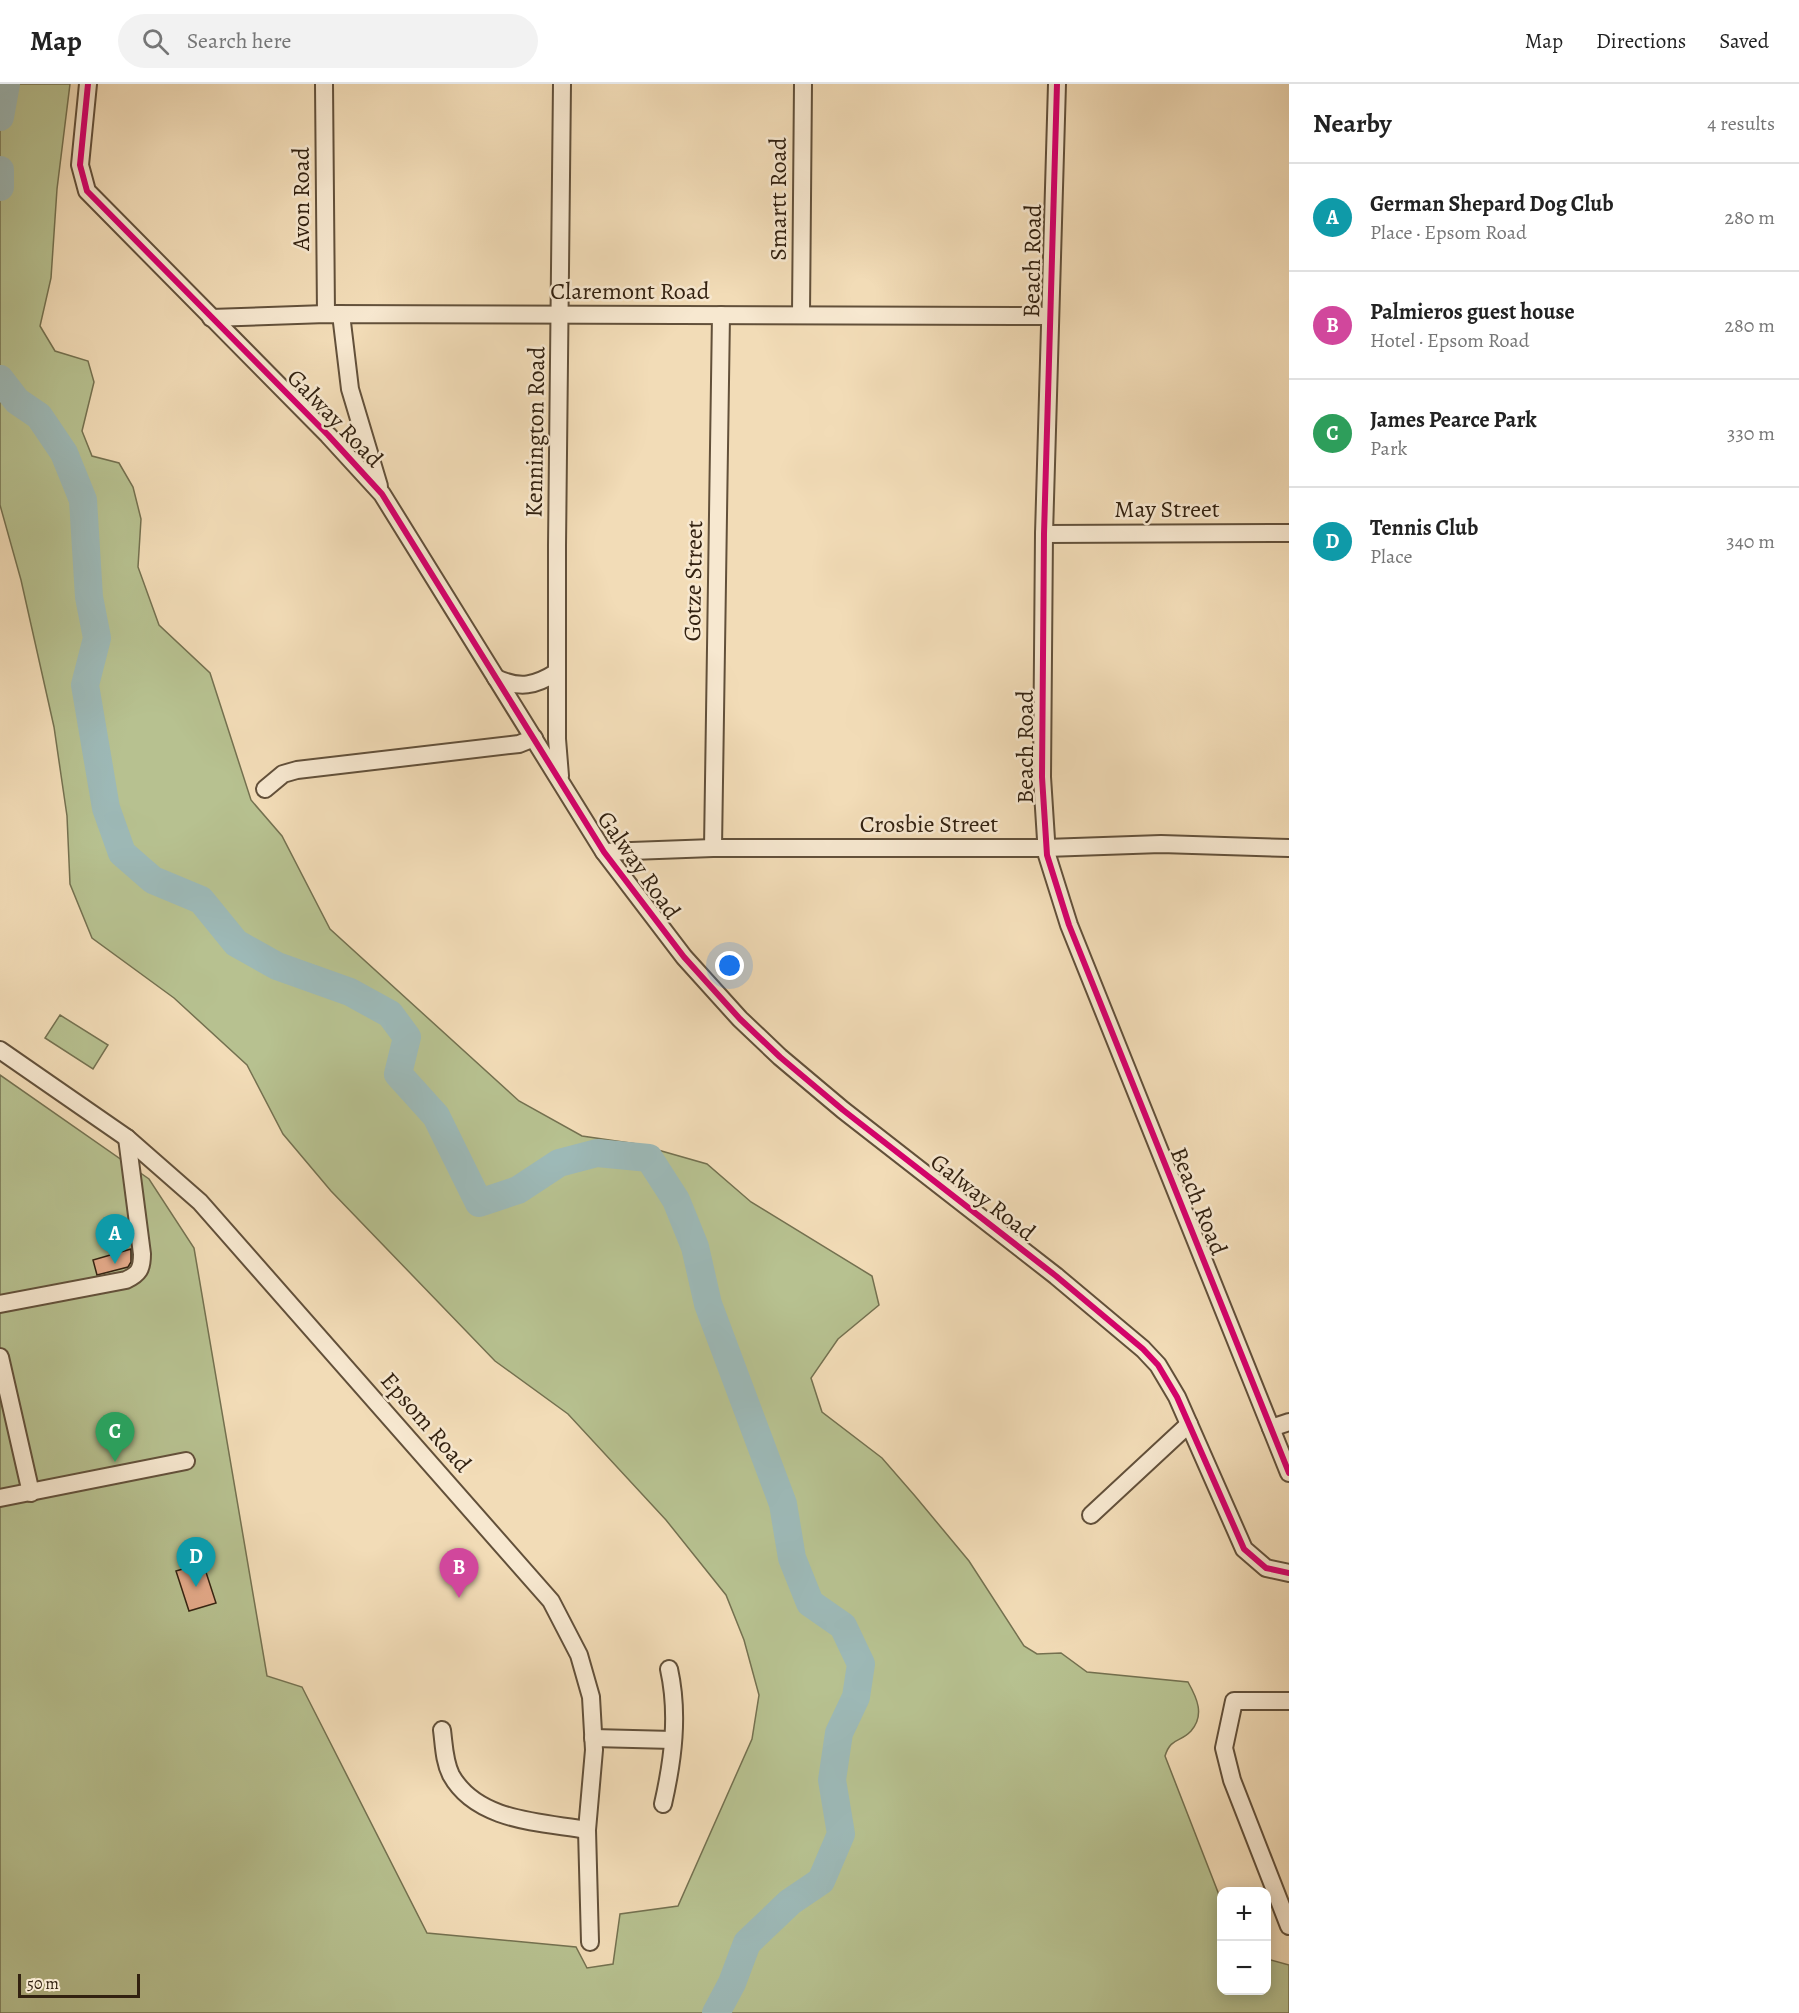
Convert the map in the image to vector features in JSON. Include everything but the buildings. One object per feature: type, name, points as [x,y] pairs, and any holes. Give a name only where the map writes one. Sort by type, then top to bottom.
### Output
[{"type":"street","name":"Galway Road","points":[[88,84],[80,165],[87,191],[328,435],[382,494],[604,852],[684,957],[759,1037],[843,1110],[1130,1337],[1158,1365],[1190,1425],[1244,1549],[1266,1568],[1289,1573]]},
{"type":"street","name":"Avon Road","points":[[324,84],[333,314],[350,389],[382,494]]},
{"type":"street","name":"Kennington Road","points":[[560,781],[557,739],[557,672],[562,84]]},
{"type":"street","name":"Smartt Road","points":[[801,314],[803,84]]},
{"type":"street","name":"Beach Road","points":[[1057,84],[1044,534],[1042,777],[1046,848],[1054,884],[1069,925],[1289,1473]]},
{"type":"street","name":"Claremont Road","points":[[211,318],[333,314],[1049,316]]},
{"type":"street","name":"Gotze Street","points":[[713,848],[722,315]]},
{"type":"street","name":"May Street","points":[[1044,534],[1289,533]]},
{"type":"street","points":[[496,678],[523,687],[540,682],[557,672]]},
{"type":"street","points":[[265,789],[284,774],[297,770],[519,744],[534,738]]},
{"type":"street","name":"Crosbie Street","points":[[604,852],[713,848],[1046,848],[1161,844],[1289,848]]},
{"type":"street","name":"Epsom Road","points":[[0,1050],[127,1138],[200,1202],[551,1601],[571,1637],[587,1678],[593,1738],[587,1830],[590,1942]]},
{"type":"street","points":[[0,1304],[126,1280],[137,1274],[142,1266],[142,1254],[127,1138]]},
{"type":"street","points":[[0,1357],[31,1493]]},
{"type":"street","points":[[1271,1428],[1289,1422]]},
{"type":"street","points":[[1091,1515],[1190,1425]]},
{"type":"street","points":[[0,1498],[186,1461]]},
{"type":"street","points":[[663,1804],[673,1740],[674,1690],[669,1669]]},
{"type":"street","points":[[1289,1701],[1234,1701],[1224,1748],[1232,1780],[1289,1926]]},
{"type":"street","points":[[442,1730],[444,1754],[452,1777],[475,1800],[504,1815],[587,1830]]},
{"type":"street","points":[[593,1738],[673,1740]]},
{"type":"green space","points":[[0,84],[70,84],[57,189],[51,278],[40,326],[55,351],[88,361],[94,382],[82,431],[92,456],[119,463],[133,487],[141,519],[138,567],[159,625],[210,673],[251,800],[282,836],[330,929],[519,1101],[582,1136],[637,1144],[707,1164],[751,1202],[872,1276],[879,1305],[838,1339],[811,1378],[822,1412],[882,1458],[915,1496],[969,1561],[1024,1646],[1037,1654],[1061,1653],[1087,1672],[1188,1682],[1197,1700],[1198,1719],[1191,1731],[1170,1746],[1165,1756],[1217,1890],[1217,1995],[1271,1995],[1271,1960],[1289,1965],[1289,2013],[0,2013],[0,1075],[149,1179],[194,1248],[267,1676],[302,1687],[427,1933],[576,1947],[587,1968],[613,1964],[620,1914],[678,1906],[752,1739],[759,1695],[744,1640],[726,1595],[666,1520],[568,1414],[495,1361],[331,1191],[283,1134],[247,1065],[174,998],[92,938],[70,884],[67,816],[54,727],[21,580],[0,505]]},
{"type":"green space","points":[[60,1015],[108,1045],[93,1069],[45,1038]]},
{"type":"waterway","points":[[0,117],[6,84]]},
{"type":"waterway","points":[[0,170],[0,187]]},
{"type":"waterway","points":[[0,379],[17,401],[39,416],[64,453],[83,500],[89,597],[97,638],[85,685],[106,808],[122,853],[153,880],[201,900],[236,943],[277,966],[350,992],[390,1014],[407,1037],[398,1074],[436,1116],[479,1203],[518,1190],[559,1163],[597,1153],[649,1158],[676,1200],[695,1247],[708,1304],[783,1504],[792,1558],[810,1603],[843,1626],[861,1664],[856,1697],[839,1733],[832,1780],[841,1834],[821,1881],[790,1902],[747,1943],[732,1983],[716,2013]]},
{"type":"cycle path","points":[[88,84],[80,165],[87,191],[328,435],[382,494],[604,852],[684,957],[740,1019],[780,1057],[843,1110],[1056,1276],[1143,1349],[1158,1365],[1177,1397],[1244,1549],[1266,1568],[1289,1573]]},
{"type":"cycle path","points":[[1057,84],[1044,534],[1042,777],[1047,855],[1069,925],[1289,1473]]},
{"type":"place","name":"German Shepard Dog Club","points":[[115,1264]]},
{"type":"place","name":"James Pearce Park","points":[[115,1462]]},
{"type":"place","name":"Tennis Club","points":[[196,1587]]},
{"type":"place","name":"Palmieros guest house","points":[[459,1598]]}]
